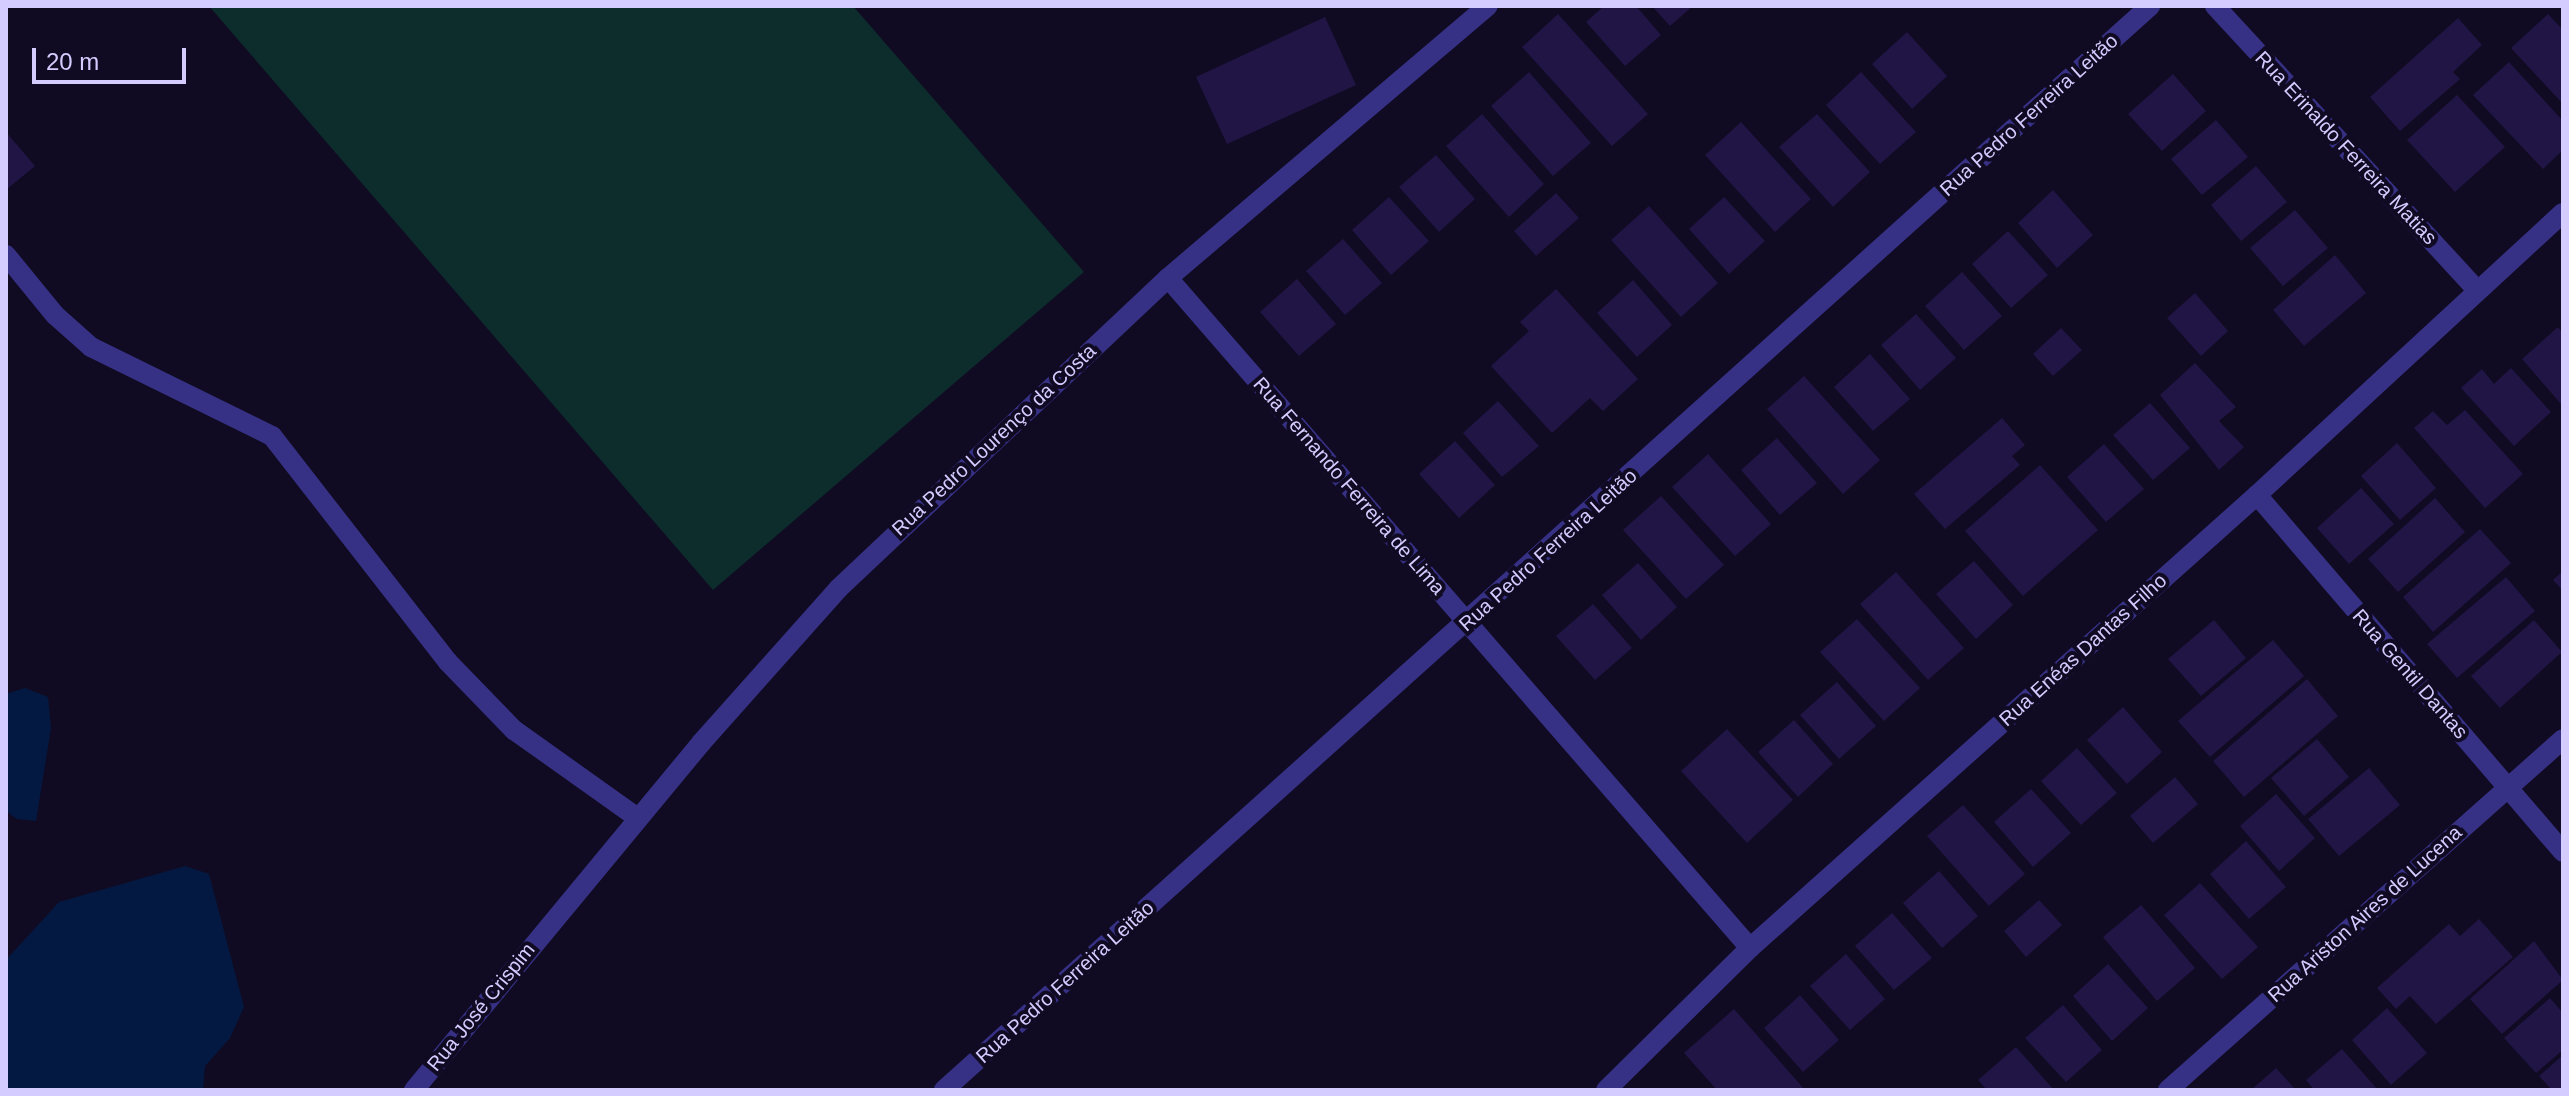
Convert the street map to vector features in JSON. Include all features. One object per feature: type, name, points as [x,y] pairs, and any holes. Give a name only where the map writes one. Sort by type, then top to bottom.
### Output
[{"type":"street","name":"Rua Pedro Lourenço da Costa","points":[[549,923],[838,589],[1168,278],[1488,6]]},
{"type":"street","name":"Rua Pedro Ferreira Leitão","points":[[944,1090],[2150,6]]},
{"type":"street","name":"Rua Erinaldo Ferreira Matias","points":[[2215,6],[2477,290]]},
{"type":"street","name":"Rua Enéas Dantas Filho","points":[[1606,1090],[1750,948],[2257,495],[2563,213]]},
{"type":"street","points":[[6,255],[55,315],[91,347],[272,436],[448,662],[514,730],[638,818]]},
{"type":"street","name":"Rua Fernando Ferreira de Lima","points":[[1168,278],[1750,948]]},
{"type":"street","name":"Rua Gentil Dantas","points":[[2257,495],[2563,852]]},
{"type":"street","name":"Rua Ariston Aires de Lucena","points":[[2168,1090],[2563,739]]},
{"type":"street","name":"Rua José Crispim","points":[[414,1090],[549,923]]},
{"type":"green space","points":[[209,6],[853,6],[1084,272],[713,590]]},
{"type":"water","points":[[25,688],[48,697],[51,728],[36,821],[17,819],[6,811],[6,694]]},
{"type":"water","points":[[185,866],[209,874],[244,1007],[230,1038],[205,1066],[203,1090],[6,1090],[6,960],[59,902]]},
{"type":"building","points":[[1604,6],[1636,6],[1661,35],[1625,66],[1586,22]]},
{"type":"building","points":[[1652,6],[1693,6],[1670,26]]},
{"type":"building","points":[[1558,14],[1648,114],[1612,146],[1522,47]]},
{"type":"building","points":[[2548,14],[2563,30],[2563,104],[2511,48]]},
{"type":"building","points":[[1325,17],[1356,85],[1227,144],[1196,77]]},
{"type":"building","points":[[2458,18],[2482,45],[2453,72],[2460,79],[2400,131],[2370,97]]},
{"type":"building","points":[[1907,32],[1947,76],[1912,109],[1872,64]]},
{"type":"building","points":[[2509,62],[2563,121],[2563,150],[2543,169],[2473,95]]},
{"type":"building","points":[[1529,72],[1591,143],[1553,176],[1491,106]]},
{"type":"building","points":[[1861,72],[1916,132],[1880,164],[1826,105]]},
{"type":"building","points":[[2173,74],[2206,111],[2162,151],[2128,114]]},
{"type":"building","points":[[2457,95],[2505,147],[2455,192],[2407,140]]},
{"type":"building","points":[[1482,114],[1544,184],[1509,217],[1446,146]]},
{"type":"building","points":[[1817,114],[1870,172],[1833,207],[1779,147]]},
{"type":"building","points":[[2216,120],[2248,157],[2202,195],[2171,159]]},
{"type":"building","points":[[1741,122],[1811,199],[1775,232],[1705,155]]},
{"type":"building","points":[[6,132],[35,166],[6,190]]},
{"type":"building","points":[[1436,155],[1475,199],[1439,232],[1399,187]]},
{"type":"building","points":[[2256,166],[2287,202],[2241,241],[2211,205]]},
{"type":"building","points":[[2053,190],[2093,235],[2057,268],[2018,223]]},
{"type":"building","points":[[1556,193],[1579,218],[1536,256],[1514,231]]},
{"type":"building","points":[[1389,197],[1429,241],[1391,275],[1352,230]]},
{"type":"building","points":[[1724,197],[1765,241],[1729,274],[1689,229]]},
{"type":"building","points":[[1649,206],[1718,283],[1681,317],[1611,240]]},
{"type":"building","points":[[2295,210],[2328,248],[2283,286],[2250,248]]},
{"type":"building","points":[[2008,231],[2048,275],[2011,308],[1972,264]]},
{"type":"building","points":[[1343,239],[1382,283],[1345,315],[1306,271]]},
{"type":"building","points":[[2335,255],[2366,293],[2304,346],[2273,310]]},
{"type":"building","points":[[1962,272],[2002,316],[1964,350],[1925,306]]},
{"type":"building","points":[[1297,279],[1336,324],[1299,356],[1260,312]]},
{"type":"building","points":[[1633,280],[1672,325],[1637,357],[1597,313]]},
{"type":"building","points":[[1556,289],[1638,379],[1603,411],[1590,398],[1552,433],[1491,366],[1529,331],[1520,322]]},
{"type":"building","points":[[2195,293],[2228,331],[2201,356],[2167,318]]},
{"type":"building","points":[[1916,314],[1956,358],[1920,390],[1881,345]]},
{"type":"building","points":[[2558,327],[2563,333],[2561,404],[2522,359]]},
{"type":"building","points":[[2061,328],[2082,350],[2053,376],[2033,354]]},
{"type":"building","points":[[1870,354],[1910,399],[1873,431],[1834,387]]},
{"type":"building","points":[[2195,363],[2236,407],[2219,421],[2244,447],[2219,470],[2160,395]]},
{"type":"building","points":[[2511,368],[2551,412],[2514,446],[2461,388],[2482,369],[2494,384]]},
{"type":"building","points":[[1804,376],[1880,460],[1843,494],[1767,409]]},
{"type":"building","points":[[1498,401],[1539,446],[1502,477],[1463,433]]},
{"type":"building","points":[[2150,403],[2190,448],[2153,480],[2113,435]]},
{"type":"building","points":[[2465,410],[2523,474],[2485,508],[2414,428],[2433,411],[2447,425]]},
{"type":"building","points":[[2002,418],[2025,445],[2012,456],[2020,465],[1945,529],[1914,494]]},
{"type":"building","points":[[1777,438],[1817,483],[1780,515],[1741,470]]},
{"type":"building","points":[[1455,441],[1495,485],[1459,518],[1419,474]]},
{"type":"building","points":[[2397,443],[2436,488],[2400,520],[2361,476]]},
{"type":"building","points":[[2104,444],[2144,489],[2106,522],[2067,477]]},
{"type":"building","points":[[1708,454],[1771,524],[1735,556],[1672,487]]},
{"type":"building","points":[[2040,465],[2098,530],[2023,596],[1965,531]]},
{"type":"building","points":[[2361,488],[2394,524],[2349,564],[2317,528]]},
{"type":"building","points":[[1661,496],[1724,565],[1686,599],[1623,530]]},
{"type":"building","points":[[2435,498],[2465,532],[2398,592],[2368,559]]},
{"type":"building","points":[[2480,529],[2511,563],[2433,632],[2403,597]]},
{"type":"building","points":[[1974,561],[2013,605],[1976,639],[1936,594]]},
{"type":"building","points":[[1638,563],[1677,607],[1641,640],[1602,595]]},
{"type":"building","points":[[2563,571],[2563,591],[2553,580]]},
{"type":"building","points":[[1896,572],[1964,648],[1928,680],[1860,604]]},
{"type":"building","points":[[2506,577],[2535,611],[2457,678],[2427,644]]},
{"type":"building","points":[[1593,604],[1632,648],[1595,680],[1556,636]]},
{"type":"building","points":[[1857,619],[1920,688],[1884,721],[1820,652]]},
{"type":"building","points":[[2214,620],[2246,658],[2201,696],[2168,659]]},
{"type":"building","points":[[2534,620],[2562,652],[2500,708],[2471,676]]},
{"type":"building","points":[[2273,640],[2304,676],[2210,757],[2178,721]]},
{"type":"building","points":[[2307,679],[2338,716],[2244,797],[2213,761]]},
{"type":"building","points":[[1837,682],[1876,726],[1839,759],[1800,715]]},
{"type":"building","points":[[2123,707],[2162,752],[2127,784],[2087,740]]},
{"type":"building","points":[[1794,720],[1833,764],[1798,797],[1758,752]]},
{"type":"building","points":[[1727,729],[1793,800],[1747,843],[1681,771]]},
{"type":"building","points":[[2317,739],[2349,777],[2304,816],[2271,778]]},
{"type":"building","points":[[2077,748],[2117,793],[2081,825],[2041,781]]},
{"type":"building","points":[[2369,768],[2400,805],[2339,856],[2308,819]]},
{"type":"building","points":[[2175,777],[2198,804],[2153,843],[2130,816]]},
{"type":"building","points":[[2031,789],[2071,833],[2033,867],[1994,822]]},
{"type":"building","points":[[2276,794],[2315,838],[2279,871],[2240,826]]},
{"type":"building","points":[[1963,805],[2025,874],[1989,906],[1927,836]]},
{"type":"building","points":[[2246,841],[2286,887],[2249,919],[2210,874]]},
{"type":"building","points":[[1939,871],[1978,916],[1942,948],[1903,903]]},
{"type":"building","points":[[2200,883],[2258,947],[2222,979],[2164,915]]},
{"type":"building","points":[[2039,900],[2062,925],[2026,957],[2004,931]]},
{"type":"building","points":[[2141,905],[2195,968],[2157,1001],[2103,937]]},
{"type":"building","points":[[1892,913],[1932,958],[1894,990],[1855,946]]},
{"type":"building","points":[[2479,919],[2513,957],[2436,1024],[2410,996],[2396,1009],[2377,988],[2449,924],[2460,936]]},
{"type":"building","points":[[2534,941],[2563,980],[2502,1034],[2470,999]]},
{"type":"building","points":[[1846,954],[1885,999],[1850,1030],[1810,986]]},
{"type":"building","points":[[2108,964],[2148,1008],[2112,1041],[2073,996]]},
{"type":"building","points":[[1800,995],[1839,1040],[1803,1072],[1764,1028]]},
{"type":"building","points":[[2550,998],[2563,1013],[2563,1050],[2536,1073],[2504,1038]]},
{"type":"building","points":[[2063,1005],[2102,1050],[2066,1082],[2025,1038]]},
{"type":"building","points":[[2387,1008],[2427,1053],[2391,1085],[2352,1040]]},
{"type":"building","points":[[1734,1009],[1805,1090],[1717,1090],[1684,1053]]},
{"type":"building","points":[[2016,1047],[2054,1090],[1987,1090],[1978,1080]]},
{"type":"building","points":[[2342,1049],[2378,1090],[2314,1090],[2306,1080]]},
{"type":"building","points":[[2563,1055],[2563,1090],[2552,1090],[2539,1076]]},
{"type":"building","points":[[2276,1068],[2296,1090],[2251,1090]]}]
